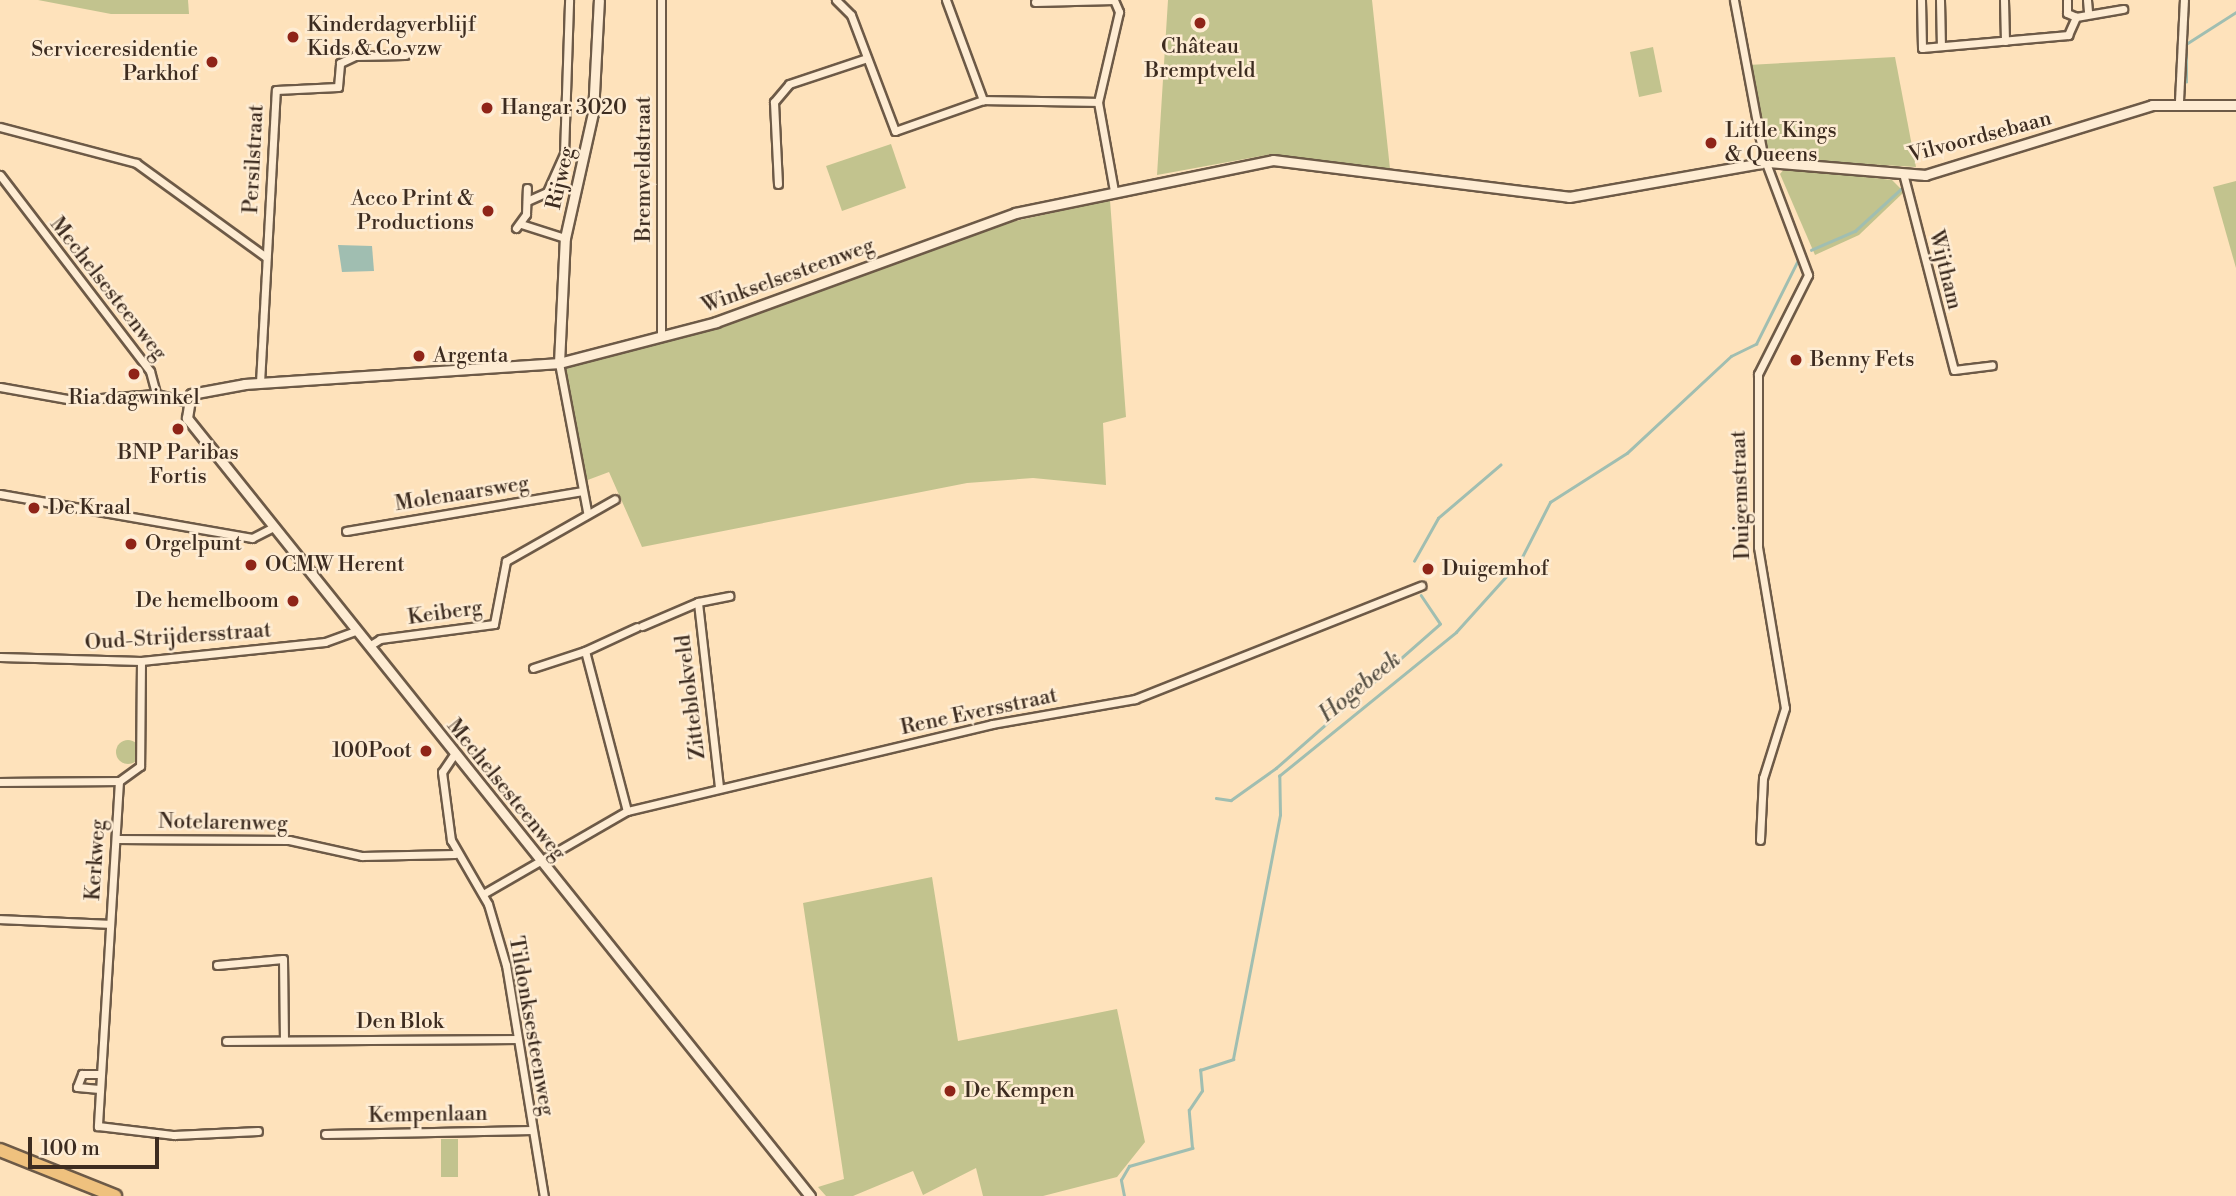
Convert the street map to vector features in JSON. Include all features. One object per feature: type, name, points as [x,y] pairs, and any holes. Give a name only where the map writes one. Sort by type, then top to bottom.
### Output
[{"type":"main road","points":[[0,1150],[115,1196]]},
{"type":"main road","points":[[0,1156],[94,1196]]},
{"type":"street","points":[[527,201],[547,192],[564,154],[569,0]]},
{"type":"street","name":"Rijweg","points":[[559,363],[565,238],[593,113],[599,0]]},
{"type":"street","name":"Bremveldstraat","points":[[661,0],[661,337]]},
{"type":"street","points":[[836,0],[846,5],[895,131],[984,100],[1098,102]]},
{"type":"street","points":[[946,0],[984,100]]},
{"type":"street","points":[[1035,2],[1114,0],[1119,12],[1098,102],[1114,191]]},
{"type":"street","name":"Duigemstraat","points":[[1736,0],[1742,67],[1768,162],[1808,275],[1758,374],[1758,547],[1785,708],[1763,778],[1760,840]]},
{"type":"street","points":[[1921,0],[1922,48],[2068,35],[2076,18],[2088,12],[2123,9]]},
{"type":"street","points":[[1940,0],[1941,46]]},
{"type":"street","points":[[2004,0],[2005,41]]},
{"type":"street","points":[[2067,0],[2067,13],[2076,18]]},
{"type":"street","points":[[2087,0],[2088,12]]},
{"type":"street","points":[[2179,101],[2184,0]]},
{"type":"street","name":"Persilstraat","points":[[260,383],[276,90],[338,87],[340,63],[355,56],[405,55]]},
{"type":"street","points":[[778,184],[774,102],[789,84],[867,58]]},
{"type":"street","name":"Vilvoordsebaan","points":[[1398,177],[1569,197],[1768,162],[1905,177],[2179,101],[2236,105]]},
{"type":"street","points":[[0,127],[136,163],[266,257]]},
{"type":"street","name":"Winkselsesteenweg","points":[[185,401],[201,390],[260,383],[559,363],[661,337],[993,220],[1114,191],[1273,160],[1398,177]]},
{"type":"street","name":"Mechelsesteenweg","points":[[0,175],[150,371],[156,394]]},
{"type":"street","name":"Wijtham","points":[[1905,177],[1954,370],[1992,365]]},
{"type":"street","points":[[527,188],[527,201],[518,226],[565,238]]},
{"type":"street","points":[[559,363],[587,512]]},
{"type":"street","points":[[0,387],[73,400],[156,394],[185,401]]},
{"type":"street","name":"Mechelsesteenweg","points":[[185,401],[187,418],[810,1196]]},
{"type":"street","name":"Molenaarsweg","points":[[346,531],[583,491]]},
{"type":"street","points":[[0,494],[252,538],[274,527]]},
{"type":"street","name":"Keiberg","points":[[369,646],[380,639],[494,624],[506,561],[587,512],[615,499]]},
{"type":"street","name":"Rene Eversstraat","points":[[483,894],[542,863],[627,811],[992,724],[1135,699],[1421,586]]},
{"type":"street","name":"Zitteblokveld","points":[[533,667],[585,651],[698,602],[729,596]]},
{"type":"street","name":"Zitteblokveld","points":[[698,602],[719,787]]},
{"type":"street","name":"Oud-Strijdersstraat","points":[[0,657],[141,661],[325,642],[356,631]]},
{"type":"street","points":[[585,651],[627,811]]},
{"type":"street","points":[[0,782],[119,781],[140,765],[141,661]]},
{"type":"street","name":"Tildonksesteenweg","points":[[454,753],[442,772],[455,854],[483,894],[506,965],[516,1039],[544,1196]]},
{"type":"street","name":"Kerkweg","points":[[119,781],[99,1074],[98,1126],[104,1131],[258,1131]]},
{"type":"street","name":"Notelarenweg","points":[[116,839],[289,840],[362,856],[455,854]]},
{"type":"street","points":[[0,919],[109,924]]},
{"type":"street","points":[[217,965],[283,959],[284,1040]]},
{"type":"street","name":"Den Blok","points":[[226,1041],[516,1039]]},
{"type":"street","points":[[99,1074],[82,1074],[77,1087],[99,1089]]},
{"type":"street","name":"Kempenlaan","points":[[325,1135],[532,1130]]},
{"type":"green space","points":[[38,0],[188,0],[189,14],[111,14]]},
{"type":"green space","points":[[1168,0],[1372,0],[1390,169],[1272,154],[1157,175]]},
{"type":"green space","points":[[1653,47],[1662,92],[1639,97],[1630,52]]},
{"type":"green space","points":[[1895,57],[1916,167],[1779,159],[1767,149],[1748,65]]},
{"type":"green space","points":[[891,144],[906,188],[842,211],[826,166]]},
{"type":"green space","points":[[1785,168],[1892,180],[1904,192],[1859,235],[1815,255],[1780,174]]},
{"type":"green space","points":[[2236,181],[2236,268],[2213,187]]},
{"type":"green space","points":[[1110,200],[1126,417],[1103,423],[1106,485],[1033,478],[967,483],[642,547],[609,472],[577,484],[584,480],[563,369],[695,334],[993,226]]},
{"type":"green space","points":[[128,740],[139,747],[140,752],[133,763],[128,764],[117,757],[116,752],[123,741]]},
{"type":"green space","points":[[932,877],[958,1041],[1117,1009],[1145,1142],[1117,1177],[1043,1196],[983,1196],[976,1168],[923,1195],[913,1171],[853,1196],[826,1196],[818,1187],[844,1179],[803,903]]},
{"type":"green space","points":[[441,1139],[458,1139],[458,1177],[441,1177]]},
{"type":"shaded area","points":[[338,245],[372,246],[374,271],[342,272]]},
{"type":"waterway","name":"Hogebeek","points":[[2186,82],[2186,44],[2236,12]]},
{"type":"waterway","name":"Hogebeek","points":[[1811,250],[1855,231],[1902,188]]},
{"type":"waterway","name":"Hogebeek","points":[[1124,1196],[1121,1180],[1129,1166],[1192,1148],[1189,1110],[1202,1091],[1200,1070],[1233,1059],[1280,815],[1279,776],[1456,632],[1520,561],[1550,502],[1627,453],[1731,356],[1756,344],[1797,262]]},
{"type":"waterway","points":[[1414,561],[1438,518],[1500,465]]},
{"type":"waterway","points":[[1216,798],[1231,800],[1276,768],[1440,624],[1421,596]]},
{"type":"place","name":"Château Bremptveld","points":[[1200,23]]},
{"type":"place","name":"Kinderdagverblijf Kids & Co vzw","points":[[293,37]]},
{"type":"place","name":"Serviceresidentie Parkhof","points":[[212,62]]},
{"type":"place","name":"Hangar 3020","points":[[487,108]]},
{"type":"place","name":"Little Kings & Queens","points":[[1711,143]]},
{"type":"place","name":"Acco Print & Productions","points":[[488,211]]},
{"type":"place","name":"Argenta","points":[[419,356]]},
{"type":"place","name":"Benny Fets","points":[[1796,360]]},
{"type":"place","name":"Ria dagwinkel","points":[[134,374]]},
{"type":"place","name":"BNP Paribas Fortis","points":[[178,429]]},
{"type":"place","name":"De Kraal","points":[[34,508]]},
{"type":"place","name":"Orgelpunt","points":[[131,544]]},
{"type":"place","name":"OCMW Herent","points":[[251,565]]},
{"type":"place","name":"Duigemhof","points":[[1428,569]]},
{"type":"place","name":"De hemelboom","points":[[293,601]]},
{"type":"place","name":"100Poot","points":[[426,751]]},
{"type":"place","name":"De Kempen","points":[[950,1091]]}]
